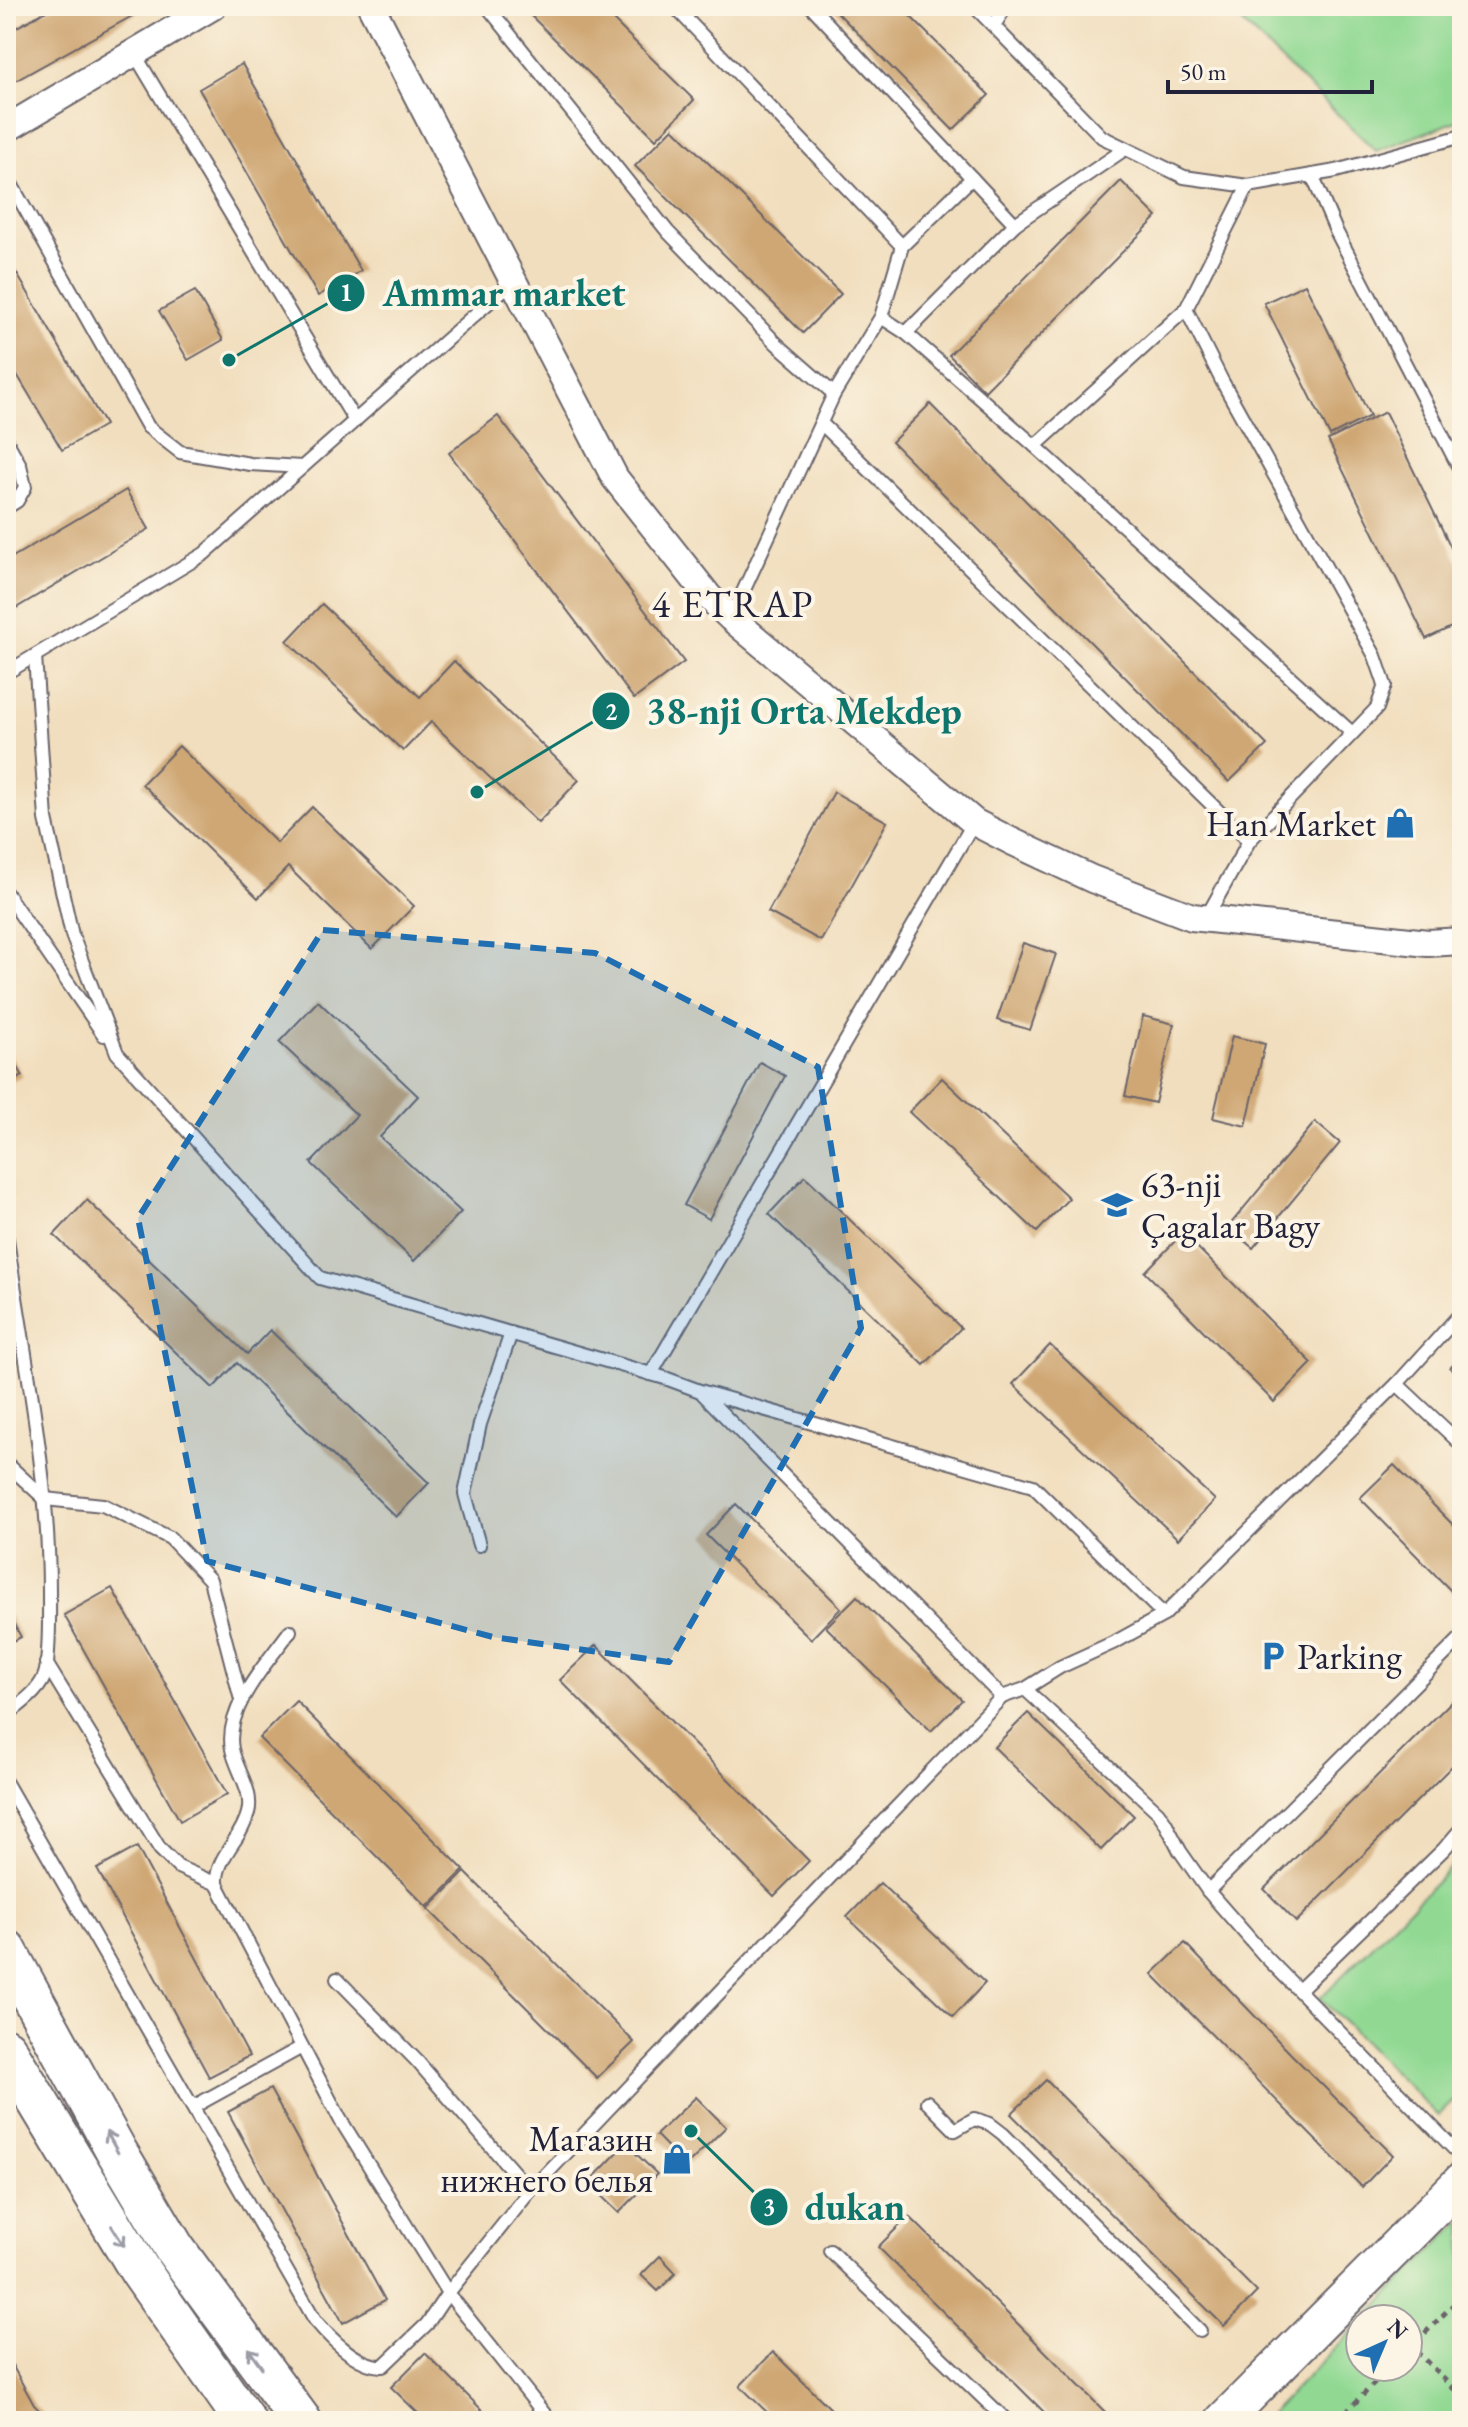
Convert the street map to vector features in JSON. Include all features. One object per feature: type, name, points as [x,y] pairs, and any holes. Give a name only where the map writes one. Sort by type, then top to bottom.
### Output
[{"type":"main road","points":[[6,1950],[117,2152],[174,2248],[301,2421]]},
{"type":"main road","points":[[6,2049],[140,2271],[245,2421]]},
{"type":"street","points":[[6,129],[213,6]]},
{"type":"street","points":[[371,6],[615,478],[709,597],[731,618],[974,822],[1092,879],[1205,920],[1428,943],[1462,941]]},
{"type":"street","points":[[1223,2421],[1462,2181]]},
{"type":"lane","points":[[487,6],[668,232],[777,344],[834,394]]},
{"type":"lane","points":[[674,6],[902,246]]},
{"type":"lane","points":[[811,6],[1015,224]]},
{"type":"lane","points":[[974,6],[1102,137],[1184,177],[1248,186],[1336,171],[1462,136]]},
{"type":"lane","points":[[994,26],[1006,6]]},
{"type":"lane","points":[[134,53],[355,421]]},
{"type":"lane","points":[[906,333],[1015,224],[1125,149]]},
{"type":"lane","points":[[6,175],[148,427],[180,452],[250,464],[302,467]]},
{"type":"lane","points":[[1312,175],[1336,231],[1462,473]]},
{"type":"lane","points":[[731,618],[834,394],[881,317],[902,246],[972,178]]},
{"type":"lane","points":[[1035,446],[1186,309],[1248,186]]},
{"type":"lane","points":[[6,673],[204,554],[513,281]]},
{"type":"lane","points":[[1186,309],[1222,381],[1375,656],[1385,685],[1377,708],[1249,841],[1205,920]]},
{"type":"lane","points":[[881,317],[906,333],[1035,446],[1352,733]]},
{"type":"lane","points":[[821,423],[1249,841]]},
{"type":"lane","points":[[6,440],[20,465],[25,487],[17,501],[6,508]]},
{"type":"lane","points":[[35,656],[46,819],[72,935],[117,1053]]},
{"type":"lane","points":[[651,1374],[974,822]]},
{"type":"lane","points":[[6,893],[117,1053],[320,1278],[1033,1486],[1164,1615]]},
{"type":"lane","points":[[6,1716],[36,1689],[46,1673],[49,1635],[49,1551],[45,1499],[7,1239]]},
{"type":"lane","points":[[6,1783],[315,2320],[345,2351],[376,2366],[389,2363],[427,2324],[530,2191],[1002,1697],[1025,1689],[1060,1667],[1164,1615],[1397,1384],[1462,1312]]},
{"type":"lane","points":[[479,1545],[465,1494],[480,1424],[511,1333]]},
{"type":"lane","points":[[1397,1384],[1462,1445]]},
{"type":"lane","points":[[700,1391],[1002,1697]]},
{"type":"lane","points":[[6,1463],[45,1499],[103,1505],[170,1538],[210,1580],[241,1700]]},
{"type":"lane","points":[[290,1631],[241,1700],[233,1729],[232,1749],[244,1779],[250,1808],[241,1833],[220,1863],[216,1874],[217,1884],[340,2119],[448,2293],[550,2421]]},
{"type":"lane","points":[[1208,1891],[1462,1637]]},
{"type":"lane","points":[[46,1663],[160,1849],[178,1867],[217,1884]]},
{"type":"lane","points":[[1025,1689],[1158,1812],[1208,1891],[1264,1955],[1462,2157]]},
{"type":"lane","points":[[1299,1990],[1462,1828]]},
{"type":"lane","points":[[337,1979],[417,2061],[530,2191]]},
{"type":"lane","points":[[193,2107],[302,2047]]},
{"type":"lane","points":[[927,2102],[955,2130],[974,2119],[990,2124],[1003,2134],[1200,2331]]},
{"type":"lane","points":[[830,2251],[1007,2421]]},
{"type":"path","points":[[1424,2332],[1462,2296]]},
{"type":"path","points":[[1424,2360],[1462,2397]]},
{"type":"path","points":[[1337,2421],[1375,2383]]},
{"type":"highlighted area","points":[[323,930],[595,953],[818,1067],[861,1328],[669,1662],[493,1637],[207,1561],[138,1218]]},
{"type":"green space","points":[[1225,6],[1462,6],[1462,119],[1376,151]]},
{"type":"green space","points":[[1462,1856],[1462,2092],[1438,2116],[1320,1998]]},
{"type":"green space","points":[[1462,2220],[1462,2421],[1263,2421],[1344,2339],[1344,2383],[1424,2383],[1424,2303],[1380,2303]]},
{"type":"building","points":[[55,6],[150,6],[6,86],[6,33]]},
{"type":"building","points":[[521,6],[599,6],[694,100],[656,139]]},
{"type":"building","points":[[831,6],[900,6],[989,95],[953,130]]},
{"type":"building","points":[[242,64],[361,271],[318,296],[199,89]]},
{"type":"building","points":[[673,128],[841,294],[803,333],[635,166]]},
{"type":"building","points":[[1121,181],[1157,217],[985,391],[949,355]]},
{"type":"building","points":[[6,255],[105,425],[62,450],[6,356]]},
{"type":"building","points":[[1305,284],[1370,416],[1330,436],[1264,303]]},
{"type":"building","points":[[195,291],[223,340],[188,360],[159,311]]},
{"type":"building","points":[[930,404],[1267,745],[1229,782],[892,442]]},
{"type":"building","points":[[1385,412],[1462,570],[1462,622],[1426,639],[1328,440]]},
{"type":"building","points":[[498,416],[684,662],[634,699],[449,453]]},
{"type":"building","points":[[126,490],[149,529],[6,614],[6,561]]},
{"type":"building","points":[[322,604],[420,697],[454,661],[579,780],[538,823],[431,722],[403,751],[287,641]]},
{"type":"building","points":[[179,746],[277,843],[312,807],[414,906],[372,949],[288,867],[258,898],[142,784]]},
{"type":"building","points":[[834,792],[887,822],[821,941],[768,912]]},
{"type":"building","points":[[1023,943],[1056,954],[1030,1030],[997,1020]]},
{"type":"building","points":[[318,1001],[418,1096],[380,1137],[461,1212],[414,1261],[311,1163],[357,1115],[279,1042]]},
{"type":"building","points":[[1143,1016],[1174,1024],[1155,1103],[1125,1096]]},
{"type":"building","points":[[1232,1036],[1265,1044],[1246,1126],[1213,1118]]},
{"type":"building","points":[[6,1047],[23,1076],[6,1085]]},
{"type":"building","points":[[760,1062],[785,1076],[709,1219],[684,1205]]},
{"type":"building","points":[[942,1078],[1069,1198],[1037,1232],[909,1112]]},
{"type":"building","points":[[1315,1122],[1340,1143],[1253,1248],[1228,1227]]},
{"type":"building","points":[[805,1176],[961,1328],[924,1365],[769,1214]]},
{"type":"building","points":[[87,1200],[247,1354],[270,1330],[429,1483],[396,1517],[237,1363],[213,1388],[54,1235]]},
{"type":"building","points":[[1183,1233],[1312,1363],[1274,1402],[1145,1272]]},
{"type":"building","points":[[1050,1345],[1215,1500],[1178,1539],[1013,1384]]},
{"type":"building","points":[[1462,1356],[1462,1380],[1450,1368]]},
{"type":"building","points":[[1394,1465],[1462,1534],[1462,1602],[1360,1498]]},
{"type":"building","points":[[736,1504],[841,1608],[811,1639],[706,1535]]},
{"type":"building","points":[[112,1588],[227,1794],[180,1821],[64,1615]]},
{"type":"building","points":[[857,1596],[962,1700],[931,1731],[826,1627]]},
{"type":"building","points":[[6,1609],[21,1637],[6,1645]]},
{"type":"building","points":[[596,1645],[809,1861],[774,1896],[560,1680]]},
{"type":"building","points":[[1462,1691],[1462,1756],[1296,1922],[1264,1889]]},
{"type":"building","points":[[296,1701],[464,1870],[427,1907],[259,1738]]},
{"type":"building","points":[[1028,1713],[1134,1816],[1101,1850],[994,1747]]},
{"type":"building","points":[[137,1847],[249,2056],[209,2077],[97,1869]]},
{"type":"building","points":[[465,1872],[634,2042],[597,2078],[428,1909]]},
{"type":"building","points":[[880,1883],[985,1983],[953,2017],[847,1917]]},
{"type":"building","points":[[1185,1943],[1393,2155],[1362,2187],[1152,1974]]},
{"type":"building","points":[[1046,2080],[1257,2292],[1224,2326],[1011,2114]]},
{"type":"building","points":[[270,2089],[385,2300],[343,2323],[228,2112]]},
{"type":"building","points":[[696,2097],[726,2127],[686,2166],[656,2135]]},
{"type":"building","points":[[626,2144],[657,2174],[619,2213],[588,2183]]},
{"type":"building","points":[[909,2216],[1114,2421],[1053,2421],[878,2247]]},
{"type":"building","points":[[660,2256],[676,2273],[658,2291],[641,2275]]},
{"type":"building","points":[[773,2352],[843,2421],[776,2421],[740,2386]]},
{"type":"building","points":[[425,2353],[493,2421],[426,2421],[391,2387]]},
{"type":"building","points":[[6,2354],[34,2405],[50,2421],[6,2421]]},
{"type":"place","name":"Ammar market","points":[[229,360]]},
{"type":"place","name":"38-nji Orta Mekdep","points":[[477,792]]},
{"type":"place","name":"Han Market","points":[[1400,823]]},
{"type":"place","name":"63-nji Çagalar Bagy","points":[[1117,1205]]},
{"type":"place","name":"Parking","points":[[1273,1656]]},
{"type":"place","name":"dukan","points":[[691,2131]]},
{"type":"place","name":"Магазин нижнего белья","points":[[677,2159]]},
{"type":"district","name":"4 ETRAP","points":[[733,604]]}]
